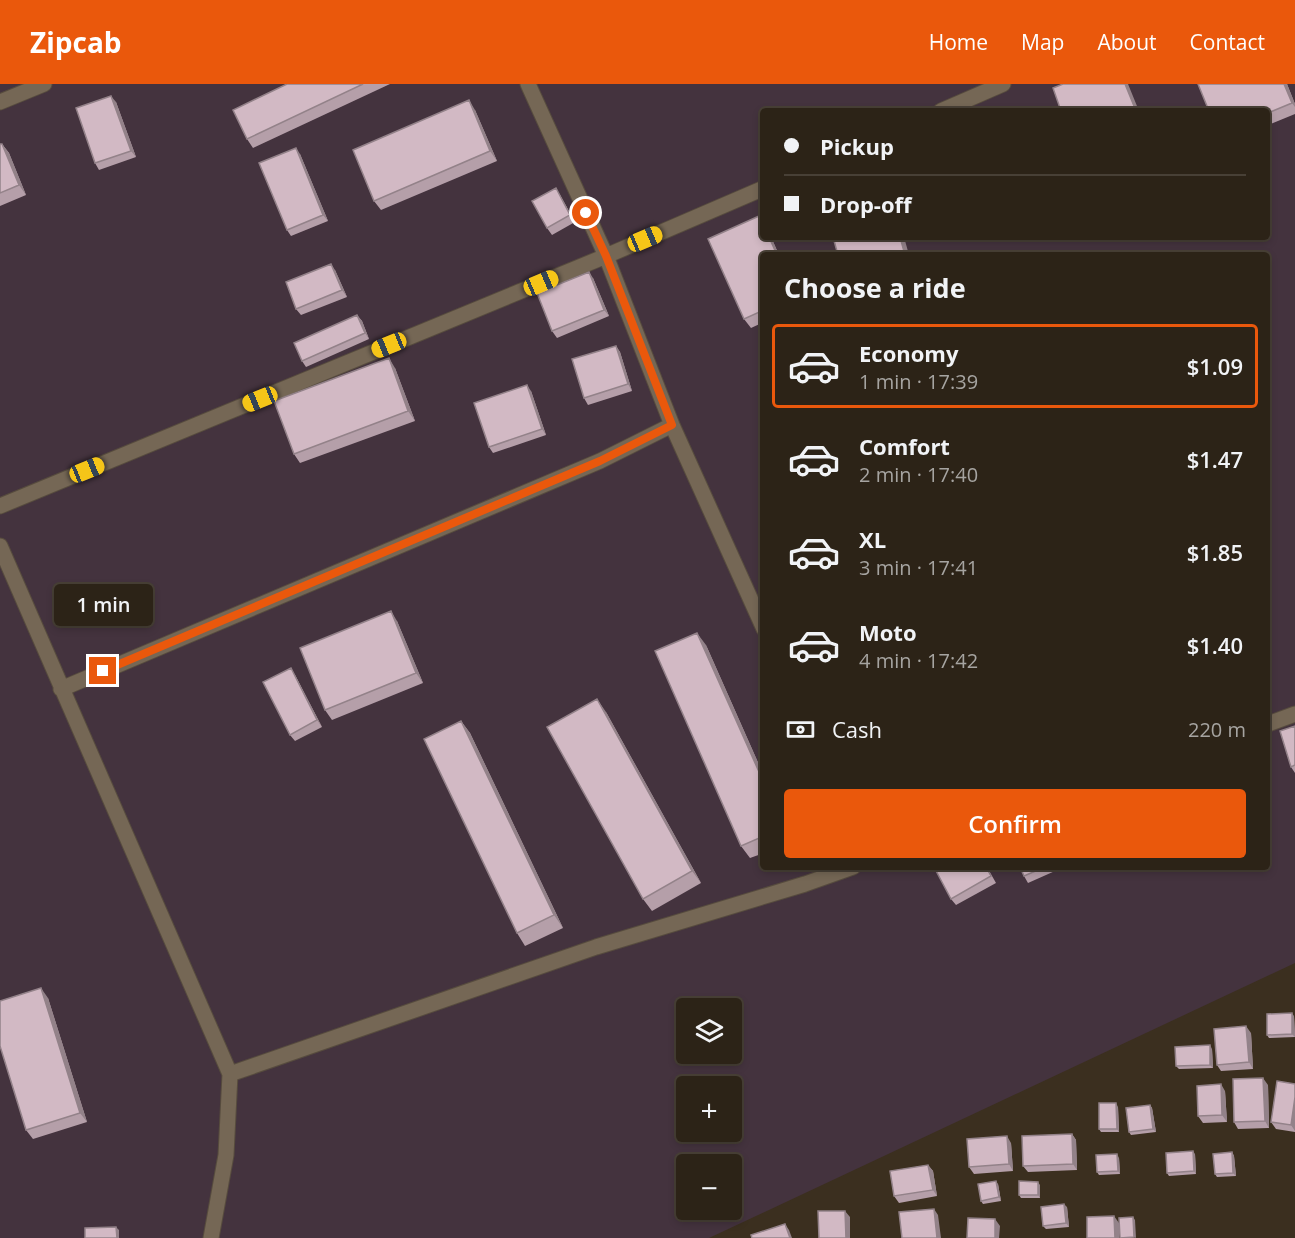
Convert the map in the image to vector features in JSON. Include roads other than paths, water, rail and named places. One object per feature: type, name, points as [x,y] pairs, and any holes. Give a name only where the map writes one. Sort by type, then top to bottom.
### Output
[{"type":"lane","points":[[0,102],[44,84]]},
{"type":"lane","points":[[528,84],[606,256],[672,425],[760,620]]},
{"type":"lane","points":[[948,108],[1004,84]]},
{"type":"lane","points":[[0,506],[606,256],[760,190]]},
{"type":"lane","points":[[61,689],[600,461],[672,425]]},
{"type":"lane","points":[[0,546],[230,1074],[226,1155],[212,1238]]},
{"type":"lane","points":[[1270,723],[1295,714]]},
{"type":"lane","points":[[230,1074],[596,947],[845,870]]}]
